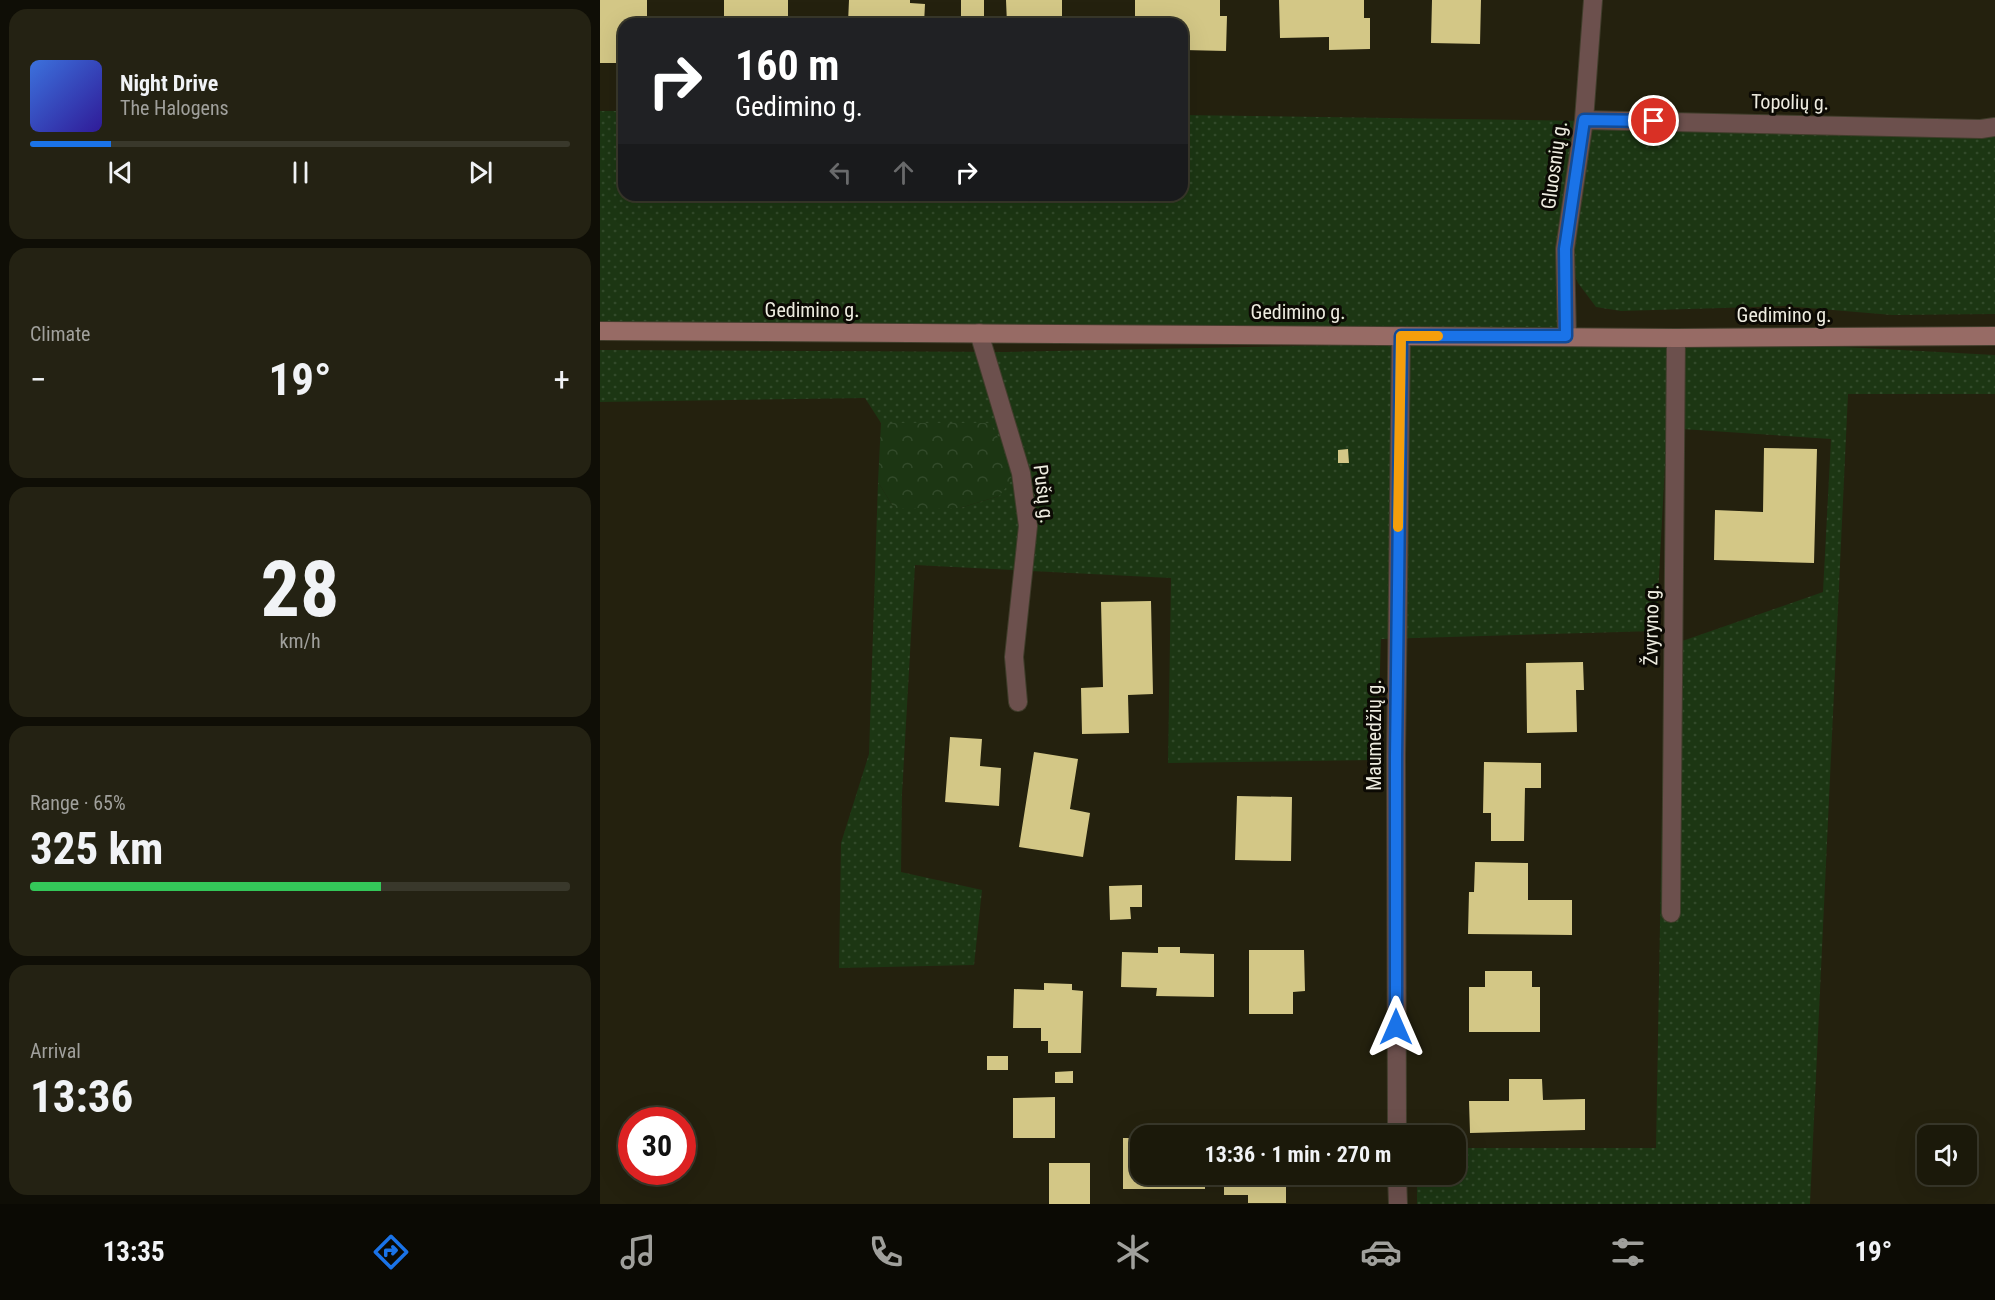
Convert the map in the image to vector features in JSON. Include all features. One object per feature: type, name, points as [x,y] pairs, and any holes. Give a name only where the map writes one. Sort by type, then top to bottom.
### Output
[{"type":"main road","name":"Gedimino g.","points":[[600,331],[1676,338],[1995,336]]},
{"type":"street","name":"Gluosnių g.","points":[[1566,336],[1565,249],[1584,120],[1593,0]]},
{"type":"street","name":"Topolių g.","points":[[1584,120],[1981,129],[1995,127]]},
{"type":"street","name":"Pušų g.","points":[[979,333],[1021,473],[1028,526],[1014,657],[1018,702]]},
{"type":"street","name":"Maumedžių g.","points":[[1397,1125],[1396,756],[1401,336]]},
{"type":"street","name":"Žvyryno g.","points":[[1671,913],[1676,338]]},
{"type":"street","points":[[1397,1185],[1398,1204]]},
{"type":"green space","points":[[600,111],[618,111],[618,201],[1188,201],[1188,115],[1995,127],[1995,314],[1892,315],[1785,306],[1621,311],[1596,307],[1578,283],[1565,251],[1567,336],[600,331]]},
{"type":"green space","points":[[1676,338],[1995,355],[1995,394],[1848,394],[1810,1204],[1417,1204],[1417,1185],[1466,1185],[1466,1148],[1656,1148],[1665,647],[1823,592],[1831,439],[1667,428],[1656,631],[1381,639],[1377,760],[1168,763],[1171,578],[915,565],[902,794],[901,872],[982,890],[974,965],[839,968],[841,843],[869,754],[878,482],[894,508],[960,508],[999,496],[990,423],[881,423],[865,398],[600,402],[600,350],[1006,352]]},
{"type":"green space","points":[[881,423],[990,423],[1003,447],[1012,480],[999,496],[960,508],[894,508],[878,482]]},
{"type":"building","points":[[600,0],[647,0],[647,18],[618,18],[618,63],[600,63]]},
{"type":"building","points":[[724,0],[788,0],[788,18],[724,18]]},
{"type":"building","points":[[849,0],[910,0],[910,3],[925,4],[924,18],[848,18]]},
{"type":"building","points":[[961,0],[984,0],[984,18],[961,18]]},
{"type":"building","points":[[1006,0],[1062,0],[1062,18],[1007,18]]},
{"type":"building","points":[[1135,0],[1220,0],[1220,16],[1227,16],[1226,51],[1188,50],[1188,18],[1135,18]]},
{"type":"building","points":[[1279,0],[1364,0],[1364,18],[1370,18],[1370,49],[1329,50],[1329,37],[1280,38]]},
{"type":"building","points":[[1432,0],[1481,0],[1480,44],[1431,43]]},
{"type":"building","points":[[1764,448],[1817,449],[1814,563],[1714,560],[1715,510],[1763,512]]},
{"type":"building","points":[[1348,449],[1349,463],[1338,463],[1338,450]]},
{"type":"building","points":[[1151,601],[1153,694],[1128,695],[1129,733],[1082,734],[1081,688],[1103,687],[1101,602]]},
{"type":"building","points":[[1583,662],[1584,690],[1576,690],[1577,732],[1527,733],[1526,663]]},
{"type":"building","points":[[950,737],[982,739],[980,766],[1001,768],[999,806],[945,802]]},
{"type":"building","points":[[1034,752],[1078,759],[1070,809],[1090,813],[1083,857],[1019,847]]},
{"type":"building","points":[[1484,762],[1541,763],[1541,788],[1525,788],[1524,841],[1491,841],[1491,813],[1483,813]]},
{"type":"building","points":[[1237,796],[1292,797],[1291,861],[1235,860]]},
{"type":"building","points":[[1475,862],[1528,863],[1528,900],[1572,900],[1572,935],[1468,934],[1469,892],[1474,892]]},
{"type":"building","points":[[1142,885],[1142,907],[1130,907],[1131,919],[1110,920],[1109,886]]},
{"type":"building","points":[[1158,947],[1180,947],[1180,953],[1214,954],[1214,997],[1156,996],[1157,988],[1121,987],[1122,952],[1158,953]]},
{"type":"building","points":[[1249,950],[1304,950],[1305,991],[1293,992],[1293,1014],[1249,1014]]},
{"type":"building","points":[[1485,971],[1532,971],[1532,987],[1540,987],[1540,1032],[1469,1032],[1469,987],[1485,987]]},
{"type":"building","points":[[1044,983],[1072,984],[1072,990],[1083,991],[1081,1053],[1048,1053],[1048,1041],[1041,1041],[1041,1028],[1013,1028],[1014,989],[1044,990]]},
{"type":"building","points":[[987,1056],[1008,1056],[1008,1070],[987,1070]]},
{"type":"building","points":[[1073,1071],[1073,1083],[1055,1083],[1055,1072]]},
{"type":"building","points":[[1509,1079],[1542,1079],[1543,1100],[1585,1099],[1585,1130],[1470,1133],[1469,1101],[1509,1101]]},
{"type":"building","points":[[1055,1097],[1055,1138],[1013,1138],[1013,1098]]},
{"type":"building","points":[[1123,1138],[1130,1138],[1130,1185],[1205,1185],[1205,1189],[1123,1189]]},
{"type":"building","points":[[1049,1163],[1090,1163],[1090,1204],[1049,1204]]},
{"type":"building","points":[[1224,1185],[1286,1185],[1286,1203],[1248,1203],[1248,1195],[1224,1195]]},
{"type":"slow traffic","points":[[1398,527],[1401,336],[1438,336]]},
{"type":"route","points":[[1396,1027],[1396,756],[1401,336],[1566,336],[1565,249],[1584,120],[1654,121]]}]
